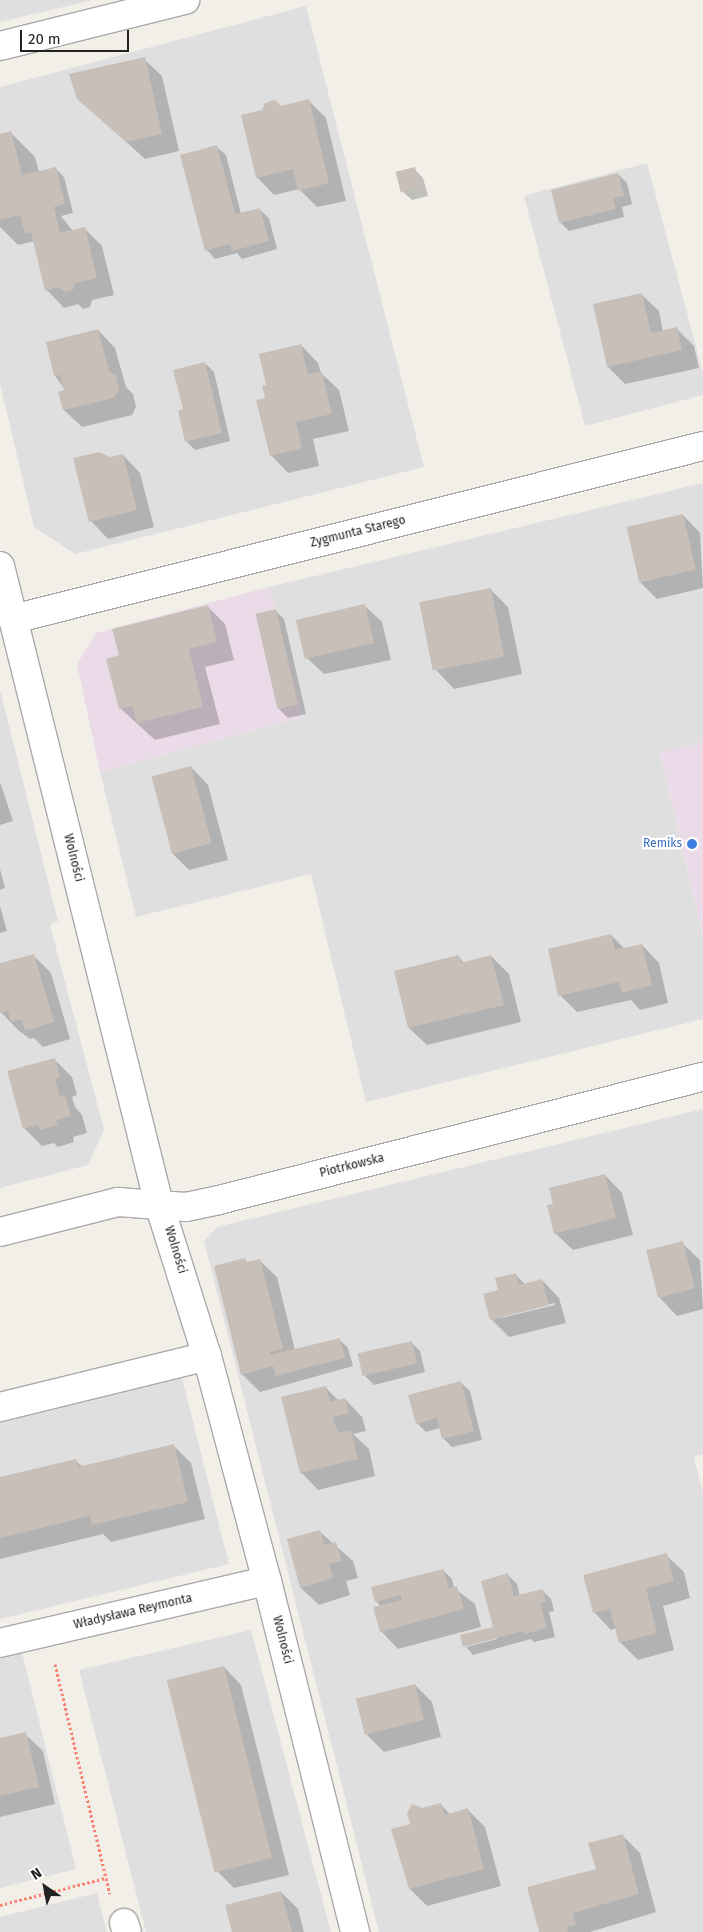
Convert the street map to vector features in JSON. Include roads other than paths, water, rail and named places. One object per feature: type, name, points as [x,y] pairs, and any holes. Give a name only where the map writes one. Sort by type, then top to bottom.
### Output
[{"type":"street","points":[[0,46],[185,0]]},
{"type":"street","name":"Zygmunta Starego","points":[[13,619],[703,446]]},
{"type":"street","name":"Wolności","points":[[0,566],[160,1204],[206,1356],[267,1580],[355,1932]]},
{"type":"street","name":"Piotrkowska","points":[[0,1232],[118,1202],[186,1207],[219,1200],[703,1077]]},
{"type":"street","points":[[0,1407],[206,1356]]},
{"type":"street","name":"Władysława Reymonta","points":[[0,1643],[267,1580]]},
{"type":"place","name":"Remiks","points":[[692,844]]}]
